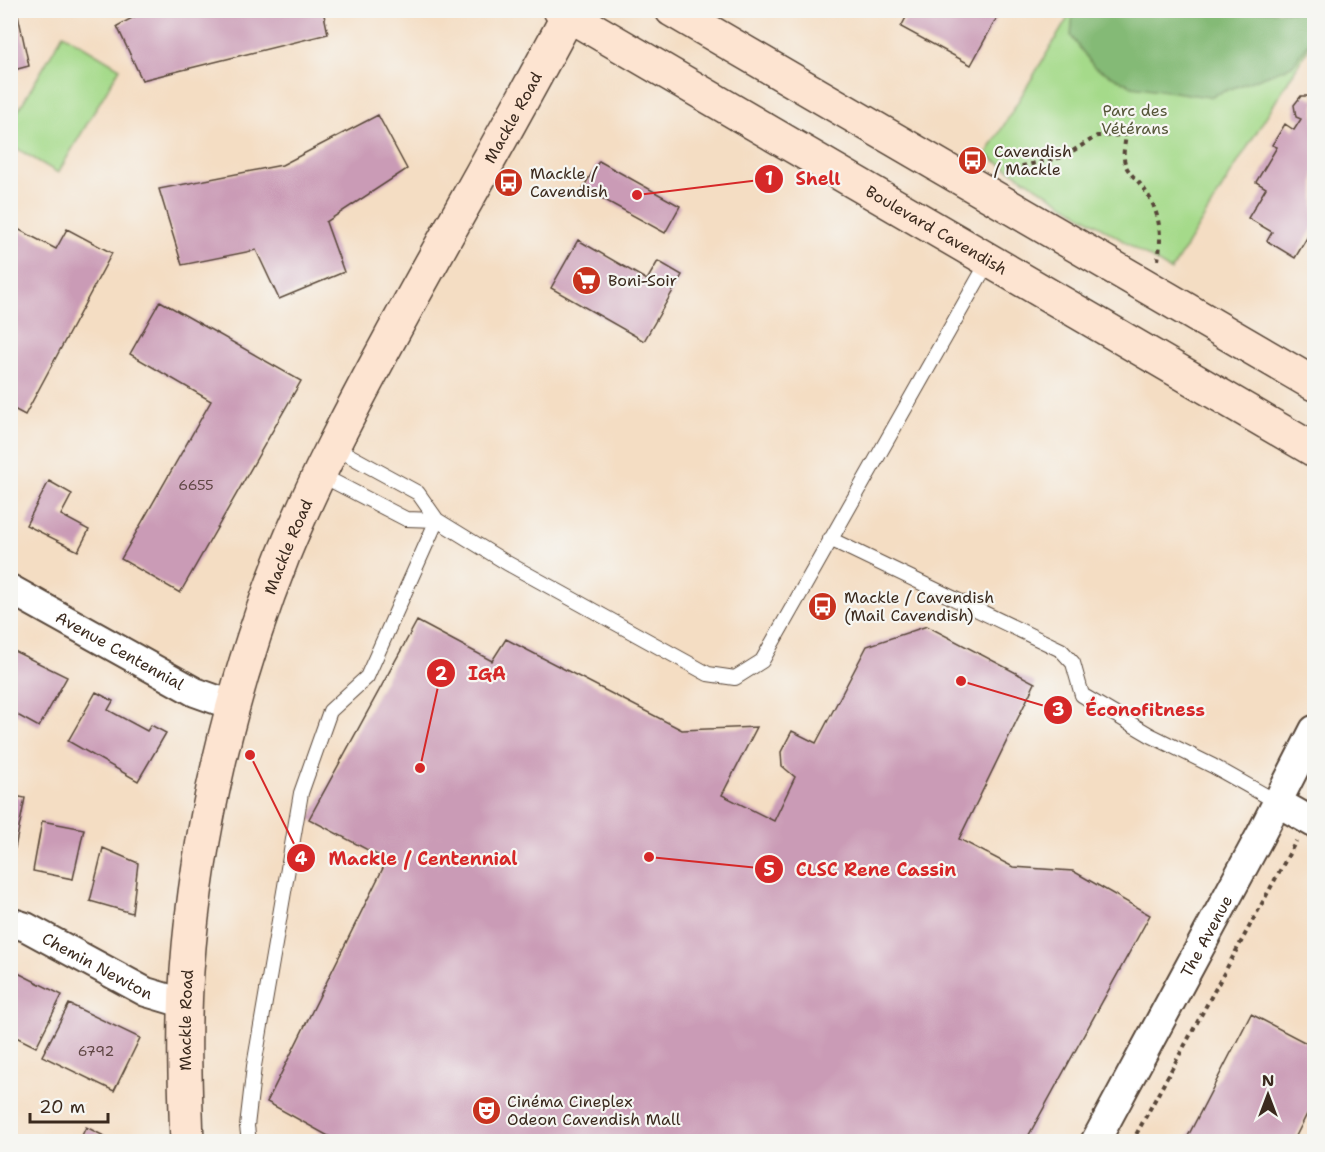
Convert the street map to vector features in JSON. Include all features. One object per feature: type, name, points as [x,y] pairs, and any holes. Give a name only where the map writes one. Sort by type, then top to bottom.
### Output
[{"type":"main road","points":[[672,10],[1314,384]]},
{"type":"main road","name":"Boulevard Cavendish","points":[[567,12],[1314,450]]},
{"type":"main road","name":"Mackle Road","points":[[187,1142],[186,1001],[192,922],[204,836],[234,706],[270,590],[326,460],[567,12]]},
{"type":"street","name":"Avenue Centennial","points":[[10,589],[195,692],[234,706]]},
{"type":"street","name":"The Avenue","points":[[1095,1142],[1314,730]]},
{"type":"street","points":[[1277,802],[1314,823]]},
{"type":"street","name":"Chemin Newton","points":[[10,922],[26,927],[146,992],[173,1000],[186,1001]]},
{"type":"lane","points":[[326,460],[418,493],[437,520],[507,563],[708,674],[735,678],[762,661],[989,260]]},
{"type":"lane","points":[[326,460],[406,519],[437,520]]},
{"type":"lane","points":[[249,1142],[247,1126],[254,1066],[301,793],[330,711],[367,677],[437,520]]},
{"type":"lane","points":[[830,539],[1061,650],[1073,663],[1082,695],[1150,735],[1213,766],[1277,802]]},
{"type":"path","points":[[996,174],[1003,170],[1063,157],[1097,136],[1126,135],[1125,165],[1151,198],[1157,212],[1160,250],[1156,266]]},
{"type":"path","name":"The Avenue","points":[[1132,1142],[1292,847]]},
{"type":"green space","name":"Parc des Vétérans","points":[[1072,11],[1314,11],[1314,39],[1171,271],[986,155]]},
{"type":"green space","points":[[1073,11],[1314,11],[1314,36],[1292,66],[1209,97],[1132,86],[1094,67],[1071,36]]},
{"type":"green space","points":[[63,34],[120,68],[58,173],[11,145],[11,123]]},
{"type":"building","points":[[10,10],[17,10],[29,66],[10,71]]},
{"type":"building","points":[[147,10],[323,10],[328,34],[142,80],[117,26]]},
{"type":"building","points":[[910,10],[1001,10],[971,65],[901,27]]},
{"type":"building","points":[[1301,96],[1313,99],[1314,96],[1314,226],[1295,258],[1267,241],[1272,232],[1248,218],[1266,188],[1256,182],[1277,147],[1272,145],[1285,124],[1294,130],[1301,119],[1296,117],[1294,105]]},
{"type":"building","points":[[378,115],[407,169],[326,222],[344,272],[279,299],[256,250],[182,265],[159,189],[282,165]]},
{"type":"building","points":[[599,161],[680,206],[665,233],[583,188]]},
{"type":"building","points":[[10,225],[56,249],[67,229],[112,253],[25,415],[10,407]]},
{"type":"building","points":[[578,240],[647,280],[658,261],[682,275],[644,341],[551,288]]},
{"type":"building","points":[[160,301],[301,381],[180,593],[121,559],[211,401],[130,354]]},
{"type":"building","points":[[49,481],[72,494],[61,515],[89,530],[78,551],[26,525]]},
{"type":"building","points":[[417,621],[492,661],[506,639],[682,730],[757,727],[722,795],[774,821],[795,777],[782,766],[781,752],[792,731],[816,743],[867,646],[927,626],[1035,683],[959,839],[1013,867],[1073,871],[1150,915],[1025,1142],[339,1142],[267,1102],[387,860],[309,819]]},
{"type":"building","points":[[10,649],[67,677],[39,727],[10,711]]},
{"type":"building","points":[[96,692],[113,701],[108,710],[147,731],[151,725],[166,733],[138,781],[68,741]]},
{"type":"building","points":[[10,795],[25,798],[15,848],[10,847]]},
{"type":"building","points":[[42,821],[84,829],[73,879],[33,871]]},
{"type":"building","points":[[103,848],[138,863],[132,913],[90,901]]},
{"type":"building","points":[[10,969],[62,995],[36,1047],[10,1034]]},
{"type":"building","points":[[69,1004],[140,1038],[114,1091],[42,1056]]},
{"type":"building","points":[[1251,1014],[1314,1047],[1314,1100],[1293,1142],[1185,1142]]},
{"type":"building","points":[[86,1127],[116,1142],[79,1142]]},
{"type":"place","name":"Cavendish / Mackle","points":[[973,160]]},
{"type":"place","name":"Mackle / Cavendish","points":[[509,182]]},
{"type":"place","name":"Shell","points":[[637,195]]},
{"type":"place","name":"Boni-Soir","points":[[587,280]]},
{"type":"place","name":"Mackle / Cavendish (Mail Cavendish)","points":[[823,606]]},
{"type":"place","name":"Éconofitness","points":[[961,681]]},
{"type":"place","name":"Mackle / Centennial","points":[[250,755]]},
{"type":"place","name":"IGA","points":[[420,768]]},
{"type":"place","name":"CLSC Rene Cassin","points":[[649,857]]},
{"type":"place","name":"Cinéma Cineplex Odeon Cavendish Mall","points":[[486,1110]]}]
